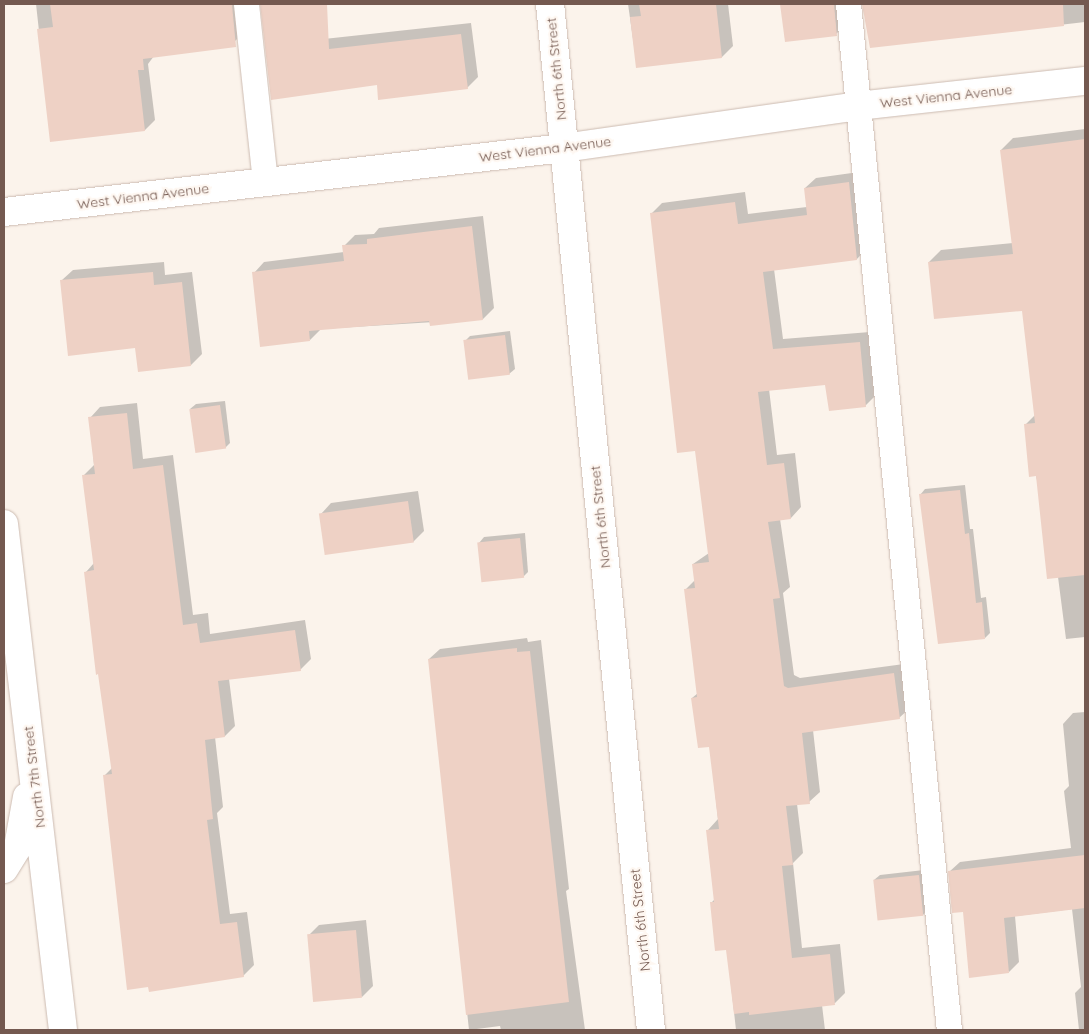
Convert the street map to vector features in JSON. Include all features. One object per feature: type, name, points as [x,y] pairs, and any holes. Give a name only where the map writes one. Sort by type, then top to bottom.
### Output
[{"type":"street","name":"North 6th Street","points":[[550,4],[651,1030]]},
{"type":"street","name":"West Vienna Avenue","points":[[4,212],[564,148],[858,106],[1085,80]]},
{"type":"street","name":"North 7th Street","points":[[4,524],[63,1030]]},
{"type":"street","points":[[4,868],[18,847],[32,769]]},
{"type":"lane","points":[[246,4],[265,182]]},
{"type":"lane","points":[[848,4],[949,1030]]},
{"type":"building","points":[[50,4],[232,4],[236,47],[143,59],[144,70],[138,70],[145,131],[50,142],[37,29],[53,27]]},
{"type":"building","points":[[260,4],[327,4],[329,49],[461,34],[468,89],[378,100],[377,85],[271,100]]},
{"type":"building","points":[[639,4],[716,4],[722,58],[636,68],[630,17],[641,16]]},
{"type":"building","points":[[780,4],[834,4],[837,36],[785,42]]},
{"type":"building","points":[[862,4],[1063,4],[1064,26],[870,48]]},
{"type":"building","points":[[1085,139],[1085,575],[1047,579],[1036,476],[1029,477],[1024,424],[1035,423],[1022,311],[934,319],[928,262],[1013,254],[1000,150]]},
{"type":"building","points":[[849,182],[857,260],[763,272],[773,349],[860,342],[866,407],[829,411],[825,385],[758,392],[767,465],[784,463],[791,519],[768,522],[780,598],[773,599],[784,686],[788,688],[894,673],[900,719],[802,733],[810,804],[786,806],[793,865],[782,866],[792,958],[830,954],[835,1005],[749,1015],[749,1012],[734,1014],[726,950],[715,951],[710,902],[714,902],[706,830],[719,829],[709,747],[698,748],[691,698],[697,697],[684,589],[695,588],[692,564],[709,562],[695,451],[677,453],[650,213],[735,202],[738,224],[807,215],[804,188]]},
{"type":"building","points":[[472,226],[483,320],[430,326],[429,321],[309,331],[310,341],[260,347],[252,272],[344,261],[342,245],[367,244],[367,239]]},
{"type":"building","points":[[153,272],[154,285],[182,282],[191,366],[138,372],[135,348],[68,356],[60,280]]},
{"type":"building","points":[[505,335],[510,375],[468,380],[463,340]]},
{"type":"building","points":[[220,405],[226,449],[195,453],[189,409]]},
{"type":"building","points":[[127,413],[133,469],[163,465],[183,625],[197,623],[200,643],[295,630],[301,671],[218,681],[225,737],[205,740],[213,819],[207,820],[220,924],[237,922],[244,977],[149,992],[148,987],[127,990],[103,775],[112,774],[98,674],[96,675],[84,572],[94,570],[82,475],[95,474],[88,417]]},
{"type":"building","points":[[960,490],[965,534],[969,533],[976,603],[982,602],[985,639],[938,644],[919,494]]},
{"type":"building","points":[[408,501],[414,543],[325,555],[319,514]]},
{"type":"building","points":[[520,538],[524,578],[481,582],[477,542]]},
{"type":"building","points":[[517,648],[517,652],[530,651],[569,1002],[466,1015],[428,659]]},
{"type":"building","points":[[1085,855],[1085,908],[1004,918],[1009,973],[969,978],[963,912],[952,913],[948,871]]},
{"type":"building","points":[[919,875],[923,916],[878,921],[873,880]]},
{"type":"building","points":[[356,930],[362,998],[313,1002],[307,934]]}]
